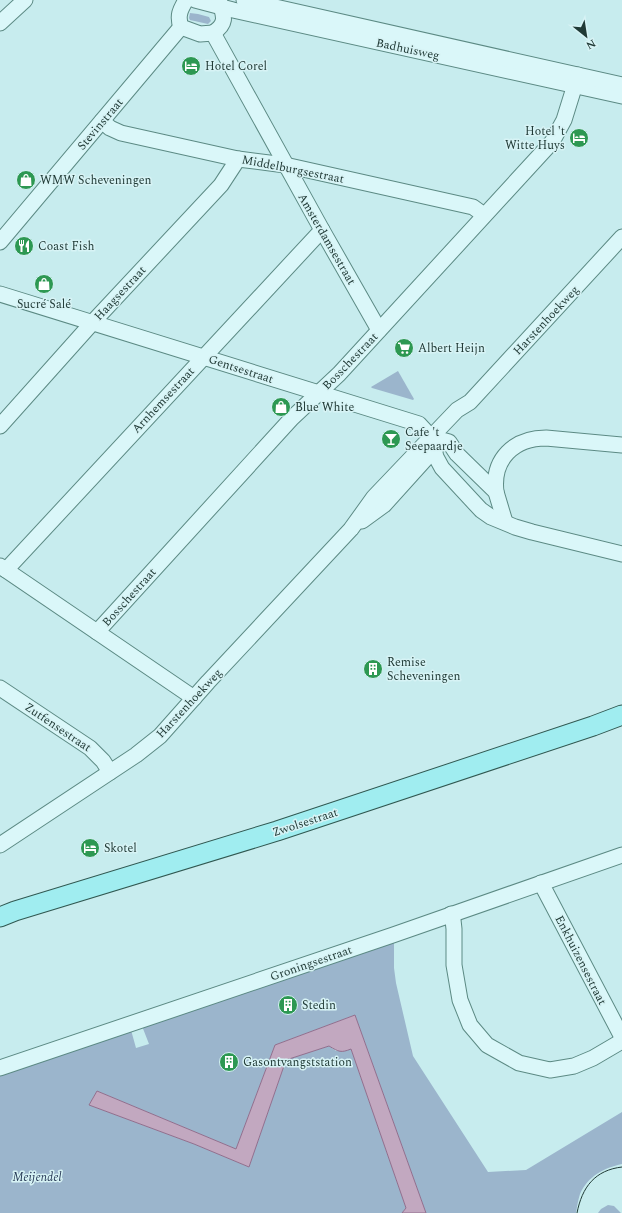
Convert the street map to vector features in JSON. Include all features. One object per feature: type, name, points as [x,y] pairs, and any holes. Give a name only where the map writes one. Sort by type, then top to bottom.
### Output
[{"type":"main road","name":"Zwolsestraat","points":[[5,913],[277,831],[622,715]]},
{"type":"main road","name":"Zwolsestraat","points":[[592,726],[622,722]]},
{"type":"street","points":[[0,23],[25,0]]},
{"type":"street","points":[[186,0],[180,11],[178,20],[181,27],[200,34],[213,33],[221,28],[224,19],[220,4]]},
{"type":"street","name":"Badhuisweg","points":[[195,0],[220,4],[577,80],[622,84]]},
{"type":"street","name":"Badhuisweg","points":[[244,0],[577,80],[622,96]]},
{"type":"street","name":"Stevinstraat","points":[[0,242],[181,27]]},
{"type":"street","name":"Amsterdamsestraat","points":[[213,33],[285,165],[379,330]]},
{"type":"street","name":"Bosschestraat","points":[[97,632],[292,418],[340,374],[552,142],[564,120],[577,80]]},
{"type":"street","name":"Middelburgsestraat","points":[[102,121],[110,128],[121,134],[238,159],[285,165],[473,207],[484,215]]},
{"type":"street","name":"Haagsestraat","points":[[0,426],[93,322],[221,185],[238,159]]},
{"type":"street","name":"Arnhemsestraat","points":[[3,568],[322,230]]},
{"type":"street","name":"Harstenhoekweg","points":[[0,845],[136,755],[160,736],[351,529],[374,497],[436,442],[457,410],[470,402],[622,237]]},
{"type":"street","name":"Gentsestraat","points":[[0,294],[318,394],[419,424],[436,442],[449,442],[457,454],[496,492]]},
{"type":"street","points":[[505,522],[496,492],[495,482],[498,468],[506,454],[517,444],[526,440],[546,438],[622,445]]},
{"type":"street","points":[[436,442],[436,457],[442,468],[481,510],[491,516],[532,532],[622,554]]},
{"type":"street","points":[[3,568],[194,698]]},
{"type":"street","name":"Zutfensestraat","points":[[0,688],[90,748],[103,761],[110,772]]},
{"type":"street","name":"Groningsestraat","points":[[0,1068],[622,856]]},
{"type":"street","name":"Enkhuizensestraat","points":[[541,883],[622,1037]]},
{"type":"street","points":[[451,914],[454,929],[454,965],[460,1000],[470,1025],[487,1045],[520,1063],[550,1070],[574,1066],[593,1058],[622,1042]]},
{"type":"green space","points":[[190,13],[209,17],[211,21],[208,24],[190,20]]},
{"type":"green space","points":[[398,371],[414,399],[413,400],[371,387]]},
{"type":"green space","name":"Meijendel","points":[[394,942],[394,968],[396,983],[413,1056],[488,1172],[526,1170],[622,1112],[622,1164],[597,1174],[587,1182],[580,1194],[576,1213],[426,1213],[355,1015],[275,1045],[236,1149],[97,1091],[89,1105],[194,1144],[249,1167],[286,1060],[329,1046],[336,1051],[351,1049],[406,1208],[402,1213],[0,1213],[0,1073],[131,1030],[136,1048],[149,1044],[142,1026]]},
{"type":"green space","points":[[608,1205],[614,1206],[621,1213],[598,1213],[601,1209]]},
{"type":"shaded area","points":[[355,1015],[426,1213],[402,1213],[406,1208],[351,1049],[340,1051],[329,1046],[286,1060],[249,1167],[194,1144],[89,1105],[97,1091],[236,1149],[275,1045]]},
{"type":"tram line","points":[[577,1213],[582,1195],[591,1181],[604,1172],[622,1167]]},
{"type":"place","name":"Hotel Corel","points":[[191,66]]},
{"type":"place","name":"Hotel 't Witte Huys","points":[[579,138]]},
{"type":"place","name":"WMW Scheveningen","points":[[26,180]]},
{"type":"place","name":"Coast Fish","points":[[24,246]]},
{"type":"place","name":"Sucré Salé","points":[[44,284]]},
{"type":"place","name":"Albert Heijn","points":[[404,348]]},
{"type":"place","name":"Blue White","points":[[281,407]]},
{"type":"place","name":"Cafe 't Seepaardje","points":[[391,439]]},
{"type":"place","name":"Remise Scheveningen","points":[[373,669]]},
{"type":"place","name":"Skotel","points":[[90,848]]},
{"type":"place","name":"Stedin","points":[[288,1005]]},
{"type":"place","name":"Gasontvangststation","points":[[229,1062]]}]
